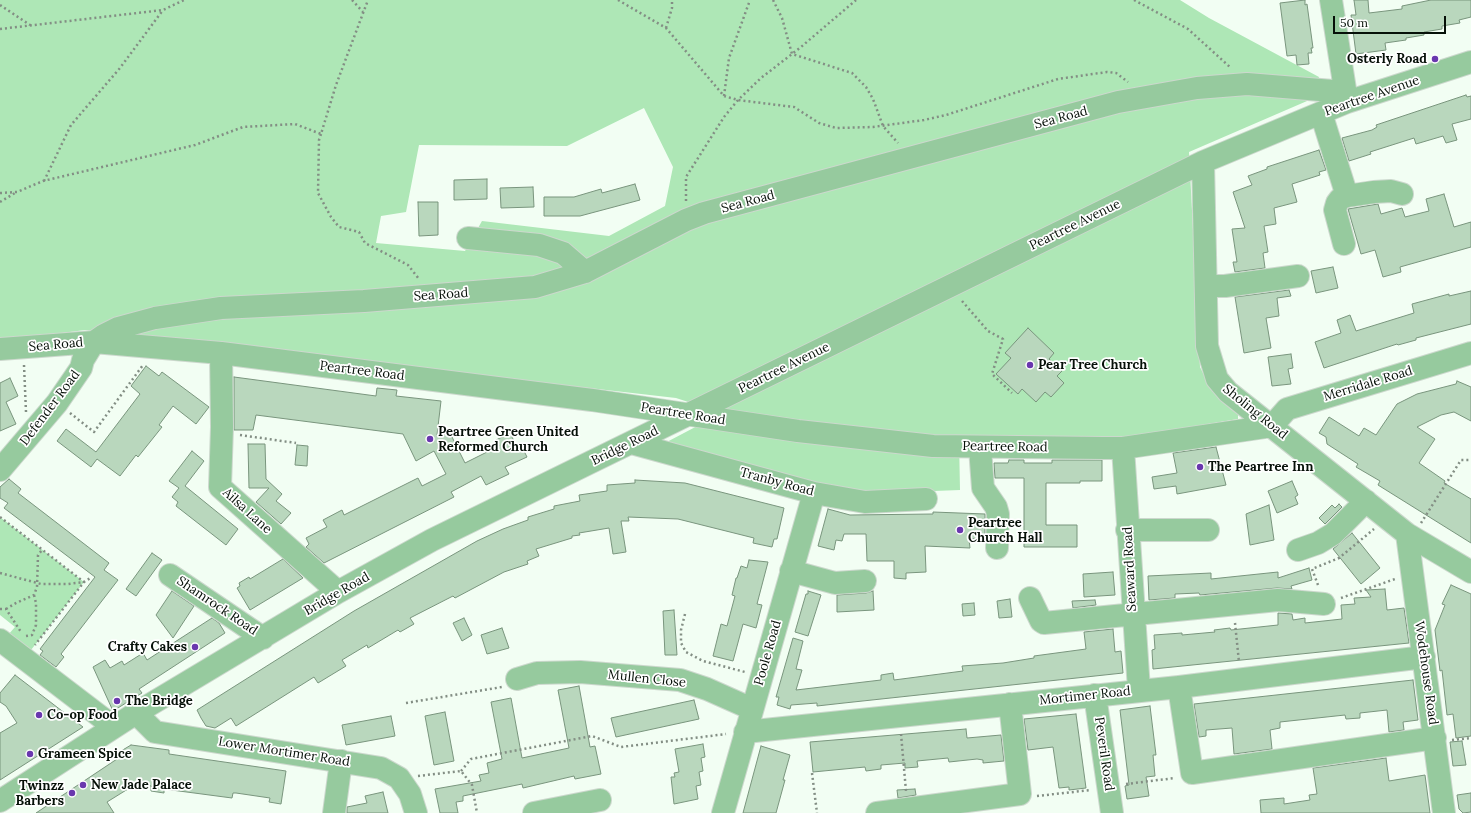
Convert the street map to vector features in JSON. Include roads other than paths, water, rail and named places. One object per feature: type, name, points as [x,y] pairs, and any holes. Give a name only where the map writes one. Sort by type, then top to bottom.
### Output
[{"type":"street","points":[[1331,0],[1346,97]]},
{"type":"street","name":"Peartree Avenue","points":[[690,414],[1203,162],[1321,113],[1346,97],[1471,62]]},
{"type":"street","name":"Sea Road","points":[[0,349],[94,342],[118,328],[155,318],[220,308],[430,296],[535,287],[584,272],[695,217],[1131,100],[1197,88],[1237,84],[1346,97]]},
{"type":"street","points":[[1321,113],[1347,196]]},
{"type":"street","name":"Sholing Road","points":[[1203,162],[1207,346],[1211,364],[1217,379],[1228,392],[1387,518],[1410,535],[1471,572]]},
{"type":"street","points":[[1344,244],[1336,210],[1337,204],[1347,196],[1391,191],[1402,194]]},
{"type":"street","points":[[468,238],[539,245],[563,253],[584,272]]},
{"type":"street","points":[[1206,286],[1233,285],[1299,277]]},
{"type":"street","points":[[155,318],[155,348]]},
{"type":"street","name":"Peartree Road","points":[[94,342],[221,353],[690,414],[738,423],[933,446],[980,448],[1123,448],[1272,426]]},
{"type":"street","name":"Defender Road","points":[[0,470],[57,403],[81,368],[83,360],[94,342]]},
{"type":"street","name":"Ailsa Lane","points":[[221,353],[222,433],[220,487],[338,592]]},
{"type":"street","name":"Merridale Road","points":[[1272,426],[1287,409],[1471,353]]},
{"type":"street","name":"Bridge Road","points":[[0,801],[136,713],[338,592],[432,540],[690,414]]},
{"type":"street","name":"Tranby Road","points":[[630,443],[814,493],[865,502],[926,499]]},
{"type":"street","points":[[980,448],[983,488],[996,507],[998,514],[997,548]]},
{"type":"street","name":"Seaward Road","points":[[1123,448],[1132,614],[1139,690]]},
{"type":"street","name":"Poole Road","points":[[723,813],[814,493]]},
{"type":"street","points":[[1298,550],[1318,543],[1333,534],[1366,501]]},
{"type":"street","points":[[1127,530],[1208,530]]},
{"type":"street","name":"Wodehouse Road","points":[[1410,535],[1413,573],[1444,813]]},
{"type":"street","points":[[792,571],[835,583],[865,581]]},
{"type":"street","name":"Shamrock Road","points":[[170,574],[263,638]]},
{"type":"street","points":[[1030,598],[1040,621],[1044,623],[1278,600],[1324,604]]},
{"type":"street","points":[[0,640],[28,655],[114,727]]},
{"type":"street","name":"Mortimer Road","points":[[745,732],[1179,686],[1424,657]]},
{"type":"street","name":"Mullen Close","points":[[529,670],[580,672],[680,680],[707,689],[752,709]]},
{"type":"street","points":[[1179,686],[1192,773],[1435,738]]},
{"type":"street","name":"Peveril Road","points":[[1095,695],[1112,813]]},
{"type":"street","points":[[877,813],[1020,794],[1010,704]]},
{"type":"street","name":"Lower Mortimer Road","points":[[136,713],[155,732],[381,768],[400,778],[410,794],[416,813]]},
{"type":"street","points":[[334,813],[341,761]]},
{"type":"street","points":[[540,813],[600,800]]},
{"type":"place","name":"Osterly Road","points":[[1435,59]]},
{"type":"place","name":"Pear Tree Church","points":[[1030,365]]},
{"type":"place","name":"Peartree Green United Reformed Church","points":[[430,439]]},
{"type":"place","name":"The Peartree Inn","points":[[1200,467]]},
{"type":"place","name":"Peartree Church Hall","points":[[960,530]]},
{"type":"place","name":"Crafty Cakes","points":[[195,647]]},
{"type":"place","name":"The Bridge","points":[[117,701]]},
{"type":"place","name":"Co-op Food","points":[[39,715]]},
{"type":"place","name":"Grameen Spice","points":[[30,754]]},
{"type":"place","name":"New Jade Palace","points":[[83,785]]},
{"type":"place","name":"Twinzz Barbers","points":[[72,793]]}]
